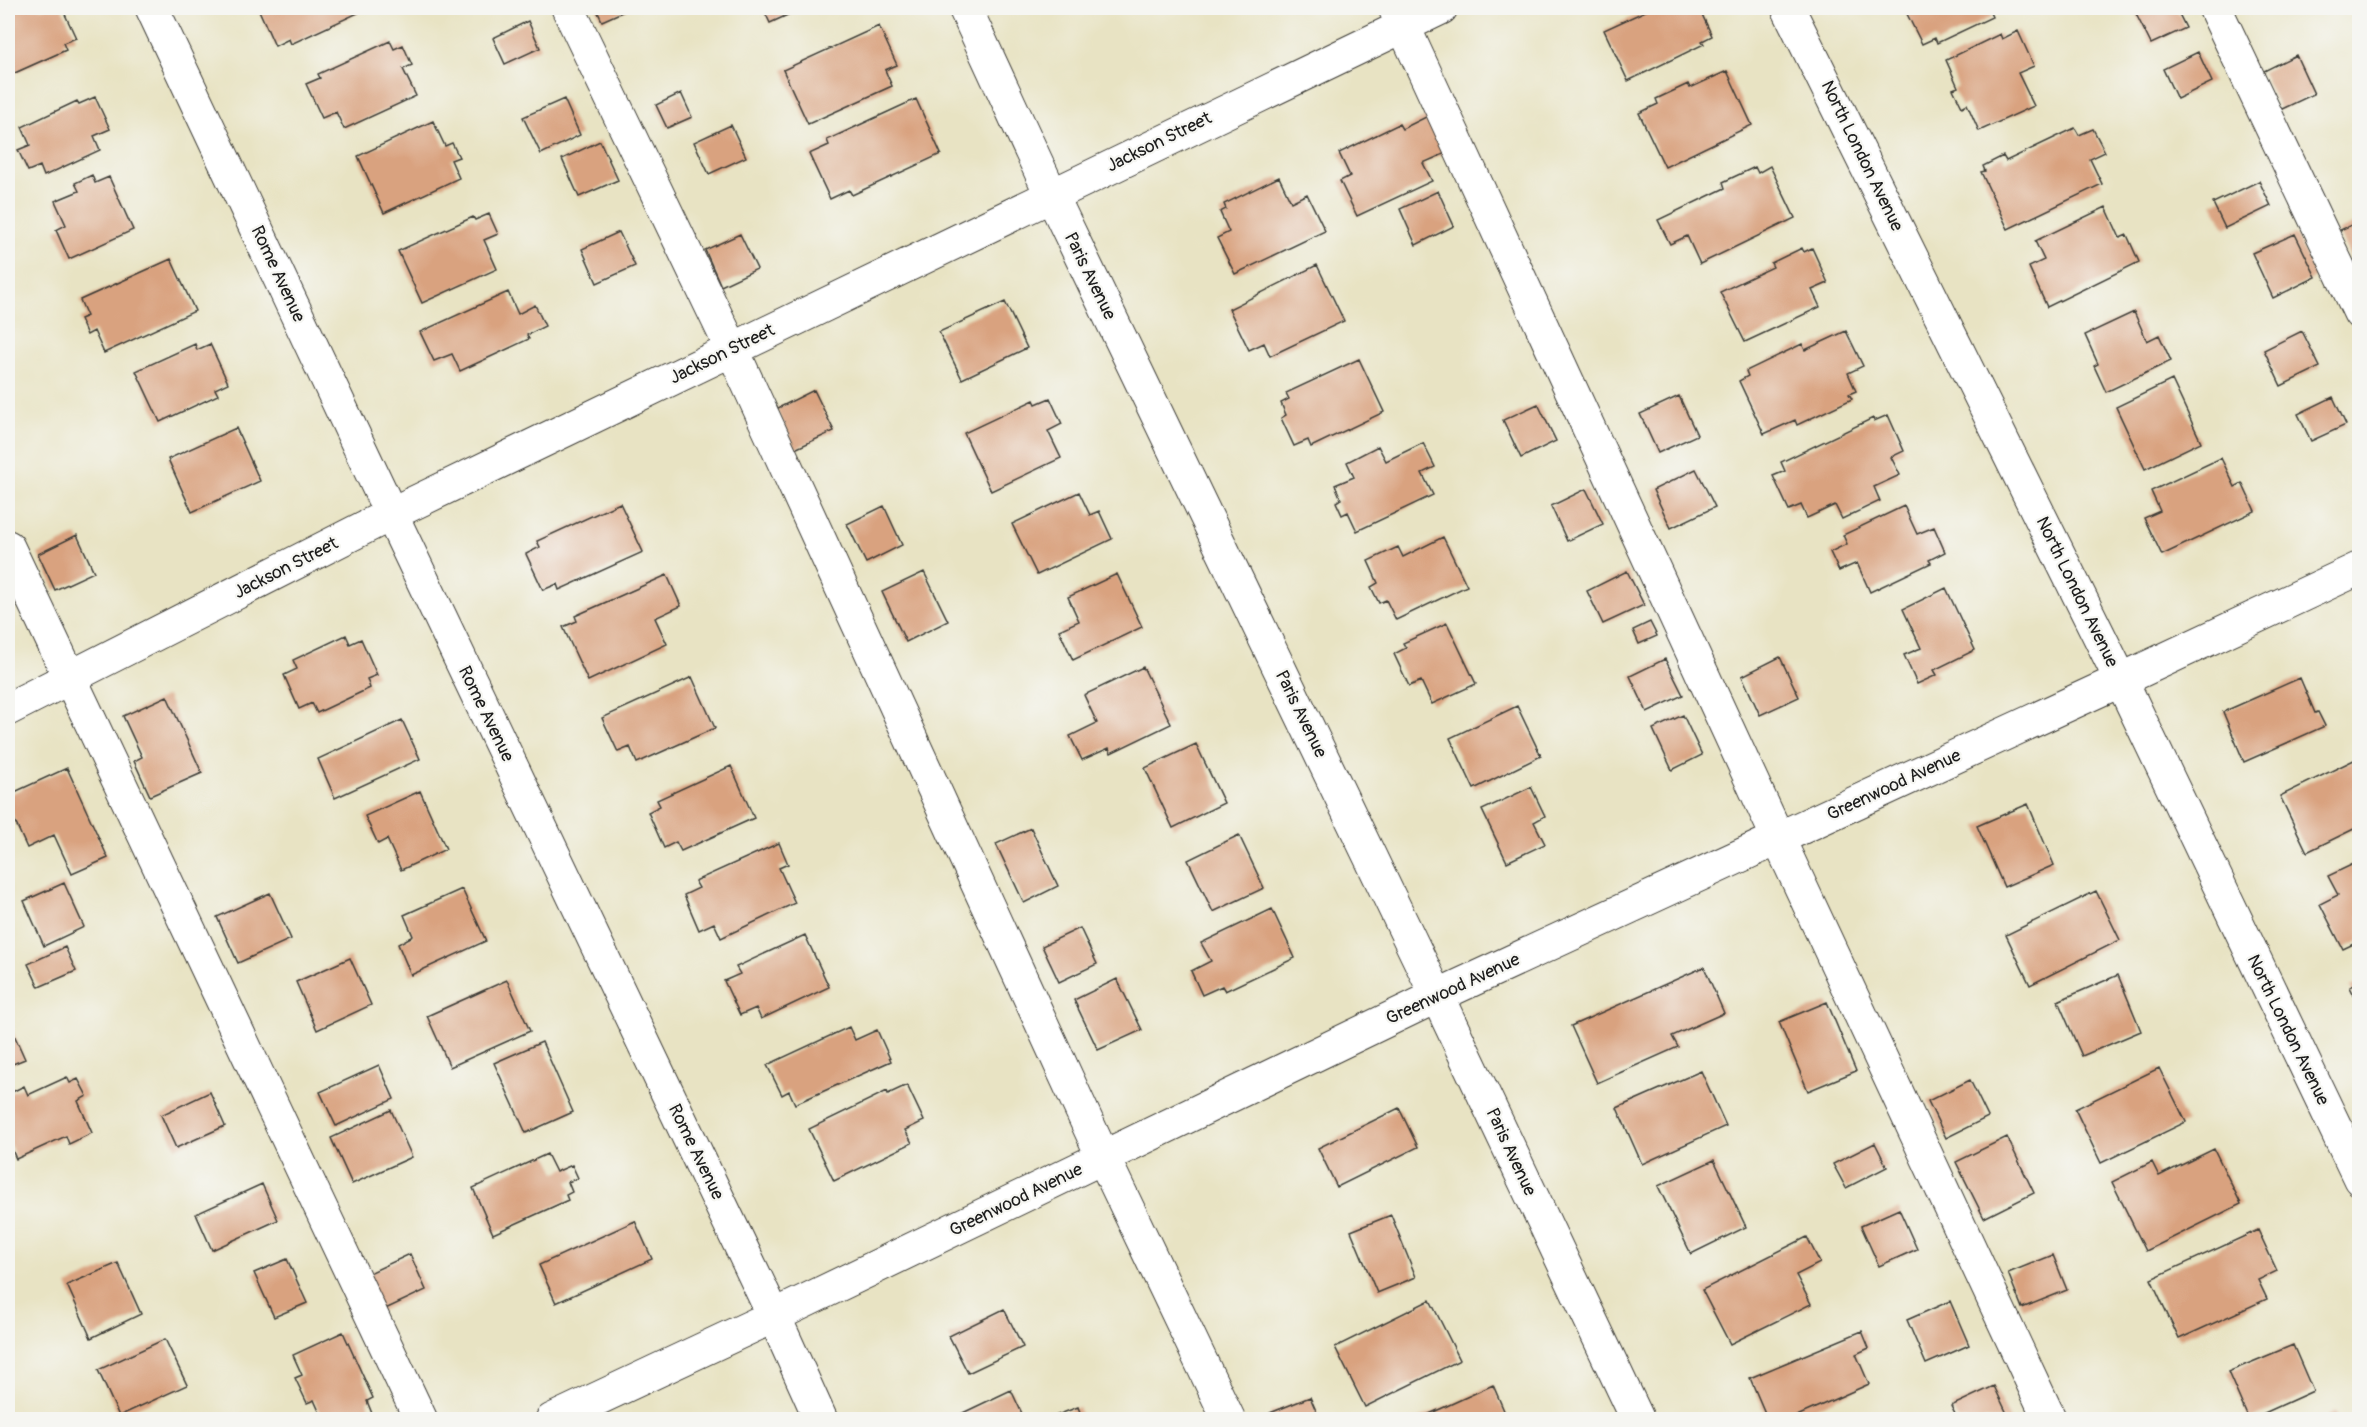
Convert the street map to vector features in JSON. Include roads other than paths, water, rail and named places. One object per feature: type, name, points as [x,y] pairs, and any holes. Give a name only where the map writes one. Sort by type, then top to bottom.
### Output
[{"type":"street","name":"Rome Avenue","points":[[152,8],[821,1419]]},
{"type":"street","points":[[568,8],[732,349],[1103,1158],[1229,1419]]},
{"type":"street","name":"Paris Avenue","points":[[965,8],[1051,194],[1638,1419]]},
{"type":"street","name":"Jackson Street","points":[[8,709],[391,514],[1051,194],[1399,16],[1441,8]]},
{"type":"street","name":"North London Avenue","points":[[1788,8],[2121,681],[2360,1179]]},
{"type":"street","points":[[2215,8],[2360,313]]},
{"type":"street","points":[[1399,16],[1778,838],[2050,1419]]},
{"type":"street","points":[[8,547],[421,1419]]},
{"type":"street","name":"Greenwood Avenue","points":[[552,1419],[774,1316],[1437,996],[2121,681],[2360,568]]}]
